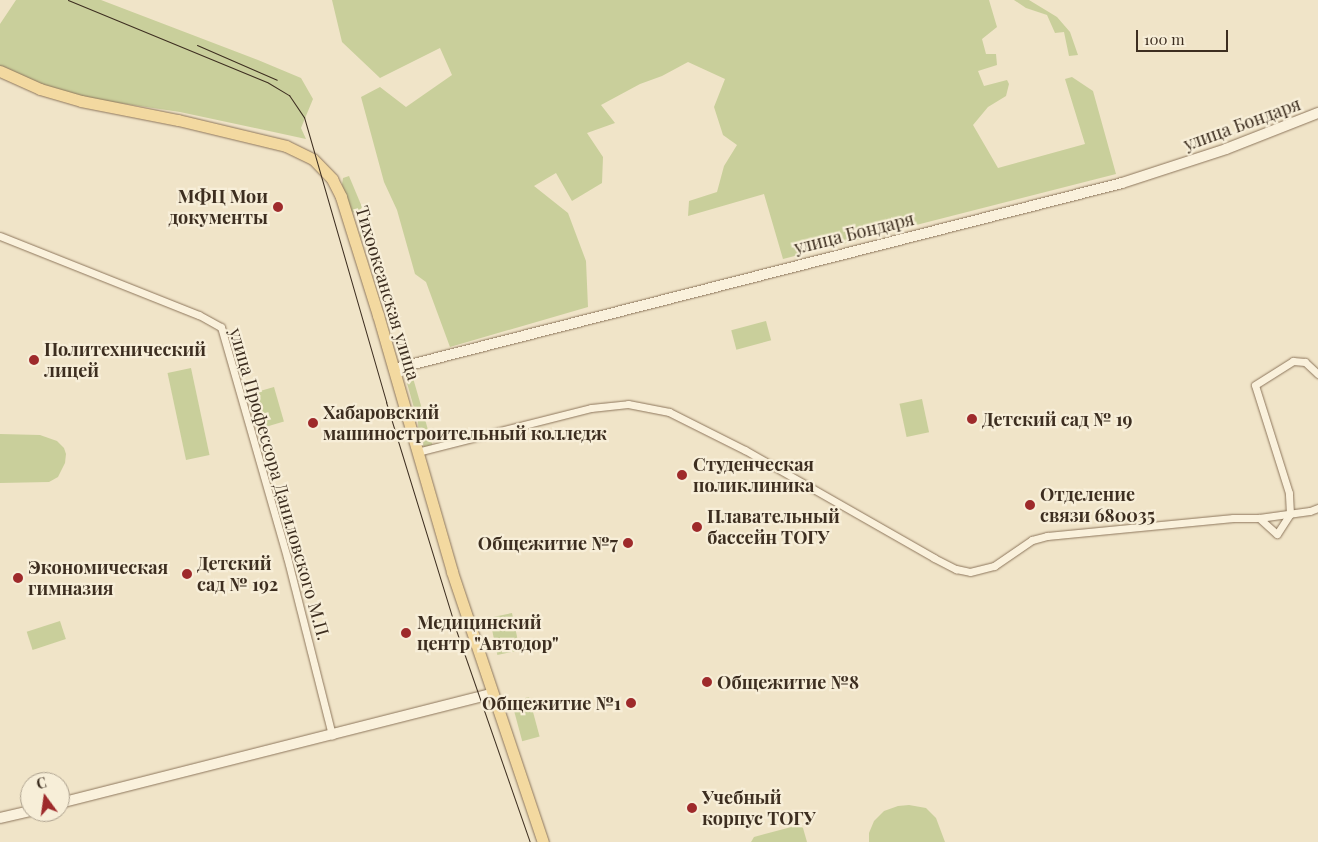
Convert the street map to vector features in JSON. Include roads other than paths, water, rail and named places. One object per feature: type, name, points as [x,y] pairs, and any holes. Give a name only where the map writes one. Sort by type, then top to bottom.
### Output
[{"type":"main road","name":"Тихоокеанская улица","points":[[0,71],[40,89],[81,101],[277,143],[300,151],[318,163],[332,179],[341,197],[394,369],[452,572],[543,842]]},
{"type":"main road","name":"улица Бондаря","points":[[394,369],[1122,183],[1226,149],[1318,113]]},
{"type":"main road","points":[[70,801],[492,694]]},
{"type":"main road","points":[[0,818],[20,813]]},
{"type":"street","name":"улица Профессора Даниловского М.П.","points":[[0,236],[199,315],[221,327],[286,557],[332,735]]},
{"type":"street","points":[[1259,518],[1277,534],[1290,514],[1289,492],[1255,385],[1293,361],[1305,362],[1318,374]]},
{"type":"street","points":[[417,452],[591,408],[628,404],[669,412],[746,450],[942,562],[956,569],[970,572],[994,566],[1032,540],[1047,536],[1200,520],[1259,518],[1318,508]]},
{"type":"tram line","points":[[68,0],[267,82],[289,95],[304,117],[386,402],[456,630],[530,842]]},
{"type":"tram line","points":[[197,45],[277,80]]},
{"type":"place","name":"МФЦ Мои документы","points":[[278,207]]},
{"type":"place","name":"Политехнический лицей","points":[[34,360]]},
{"type":"place","name":"Детский сад № 19","points":[[972,419]]},
{"type":"place","name":"Хабаровский машиностроительный колледж","points":[[313,423]]},
{"type":"place","name":"Студенческая поликлиника","points":[[682,475]]},
{"type":"place","name":"Отделение связи 680035","points":[[1030,505]]},
{"type":"place","name":"Плавательный бассейн ТОГУ","points":[[697,527]]},
{"type":"place","name":"Общежитие №7","points":[[628,543]]},
{"type":"place","name":"Детский сад № 192","points":[[187,574]]},
{"type":"place","name":"Экономическая гимназия","points":[[18,578]]},
{"type":"place","name":"Медицинский центр \"Автодор\"","points":[[406,633]]},
{"type":"place","name":"Общежитие №8","points":[[707,682]]},
{"type":"place","name":"Общежитие №1","points":[[631,703]]},
{"type":"place","name":"Учебный корпус ТОГУ","points":[[692,808]]}]
